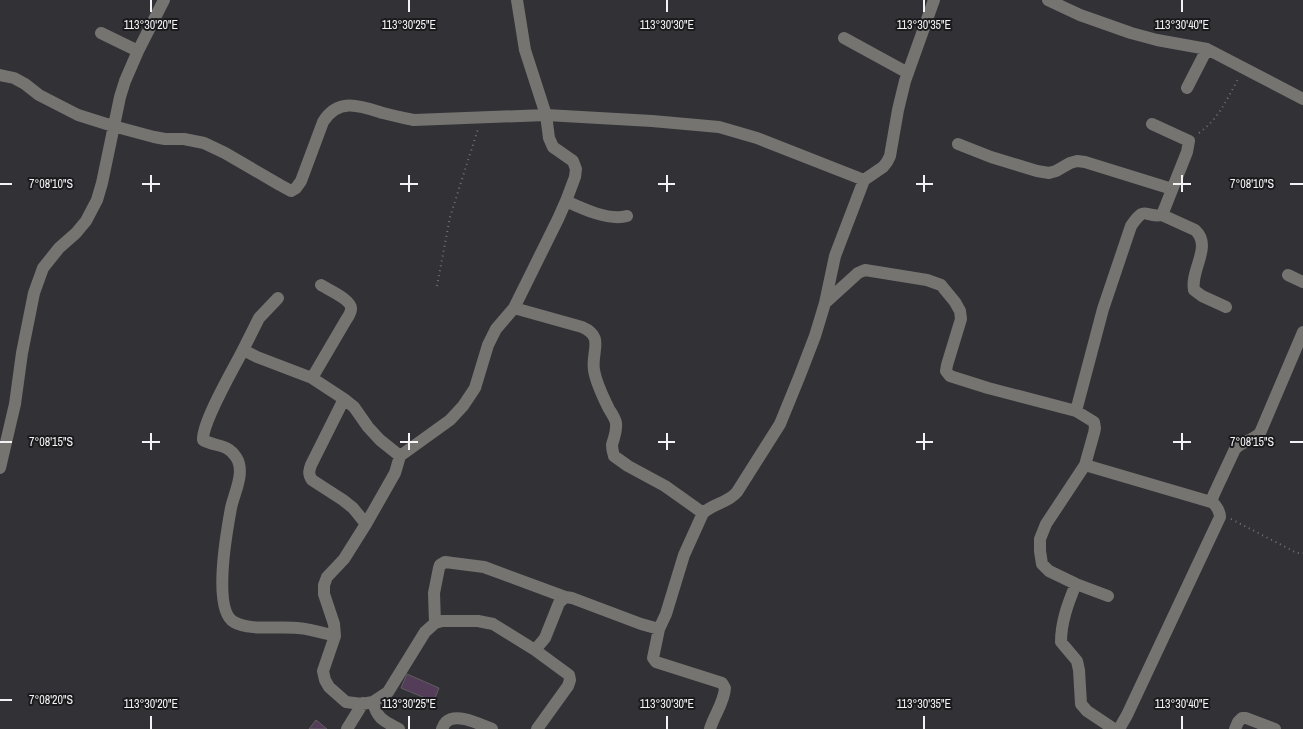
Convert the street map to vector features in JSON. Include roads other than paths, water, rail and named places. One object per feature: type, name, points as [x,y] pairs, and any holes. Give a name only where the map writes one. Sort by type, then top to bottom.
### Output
[{"type":"street","points":[[0,468],[15,404],[22,353],[34,293],[43,268],[59,248],[76,234],[86,221],[97,200],[125,81],[164,0]]},
{"type":"street","points":[[399,729],[383,720],[368,703],[346,702],[325,680],[324,671],[335,636],[334,624],[324,594],[324,586],[327,576],[344,559],[366,524],[395,473],[400,456],[450,420],[463,406],[475,388],[488,345],[496,329],[514,308],[566,201],[575,177],[576,169],[573,161],[553,147],[549,138],[546,115],[525,50],[517,0]]},
{"type":"street","points":[[710,729],[725,695],[725,688],[722,683],[656,662],[654,658],[659,628],[666,614],[684,555],[703,513],[708,508],[733,497],[780,424],[815,336],[825,303],[835,256],[864,180],[884,167],[890,156],[898,110],[908,73],[934,0]]},
{"type":"street","points":[[1048,0],[1080,15],[1131,33],[1207,49],[1303,99]]},
{"type":"street","points":[[101,33],[138,51]]},
{"type":"street","points":[[844,38],[908,73]]},
{"type":"street","points":[[1187,88],[1207,49]]},
{"type":"street","points":[[0,75],[14,78],[39,95],[78,115],[154,137],[184,139],[204,143],[291,191],[301,181],[328,113],[336,108],[350,105],[414,120],[546,115],[719,127],[758,138],[864,180]]},
{"type":"street","points":[[1152,124],[1189,141],[1187,152],[1162,215]]},
{"type":"street","points":[[958,144],[991,157],[1037,171],[1056,171],[1070,163],[1077,161],[1085,162],[1172,189]]},
{"type":"street","points":[[566,201],[581,208],[608,216],[620,218],[627,216]]},
{"type":"street","points":[[1076,411],[1103,309],[1131,226],[1138,216],[1145,212],[1157,216],[1162,215],[1199,233],[1202,241],[1202,252],[1192,282],[1194,290],[1202,296],[1226,306]]},
{"type":"street","points":[[825,303],[858,273],[865,270],[927,280],[941,285],[955,302],[960,311],[961,319],[947,365],[946,371],[950,376],[1076,411],[1094,422],[1095,428],[1085,465],[1046,524],[1040,539],[1042,564],[1049,571],[1108,596]]},
{"type":"street","points":[[1288,274],[1303,282]]},
{"type":"street","points":[[312,378],[352,308],[345,299],[321,285]]},
{"type":"street","points":[[278,298],[259,318],[213,410],[203,435],[203,440],[228,448],[236,456],[240,465],[225,549],[222,584],[225,608],[232,621],[242,626],[299,628],[335,636]]},
{"type":"street","points":[[514,308],[590,330],[596,344],[594,369],[598,384],[616,420],[616,434],[612,447],[614,456],[628,466],[665,486],[703,513]]},
{"type":"street","points":[[1211,502],[1235,449],[1238,445],[1256,438],[1260,433],[1303,332]]},
{"type":"street","points":[[243,350],[312,378],[344,399],[354,407],[368,428],[400,456]]},
{"type":"street","points":[[344,399],[308,472],[312,480],[353,508],[366,524]]},
{"type":"street","points":[[1085,465],[1214,503],[1220,514],[1119,729]]},
{"type":"street","points":[[435,623],[434,592],[440,565],[444,562],[484,567],[641,624],[659,628]]},
{"type":"street","points":[[1076,584],[1067,605],[1061,629],[1061,642],[1076,660],[1079,670],[1081,704],[1087,711],[1114,729]]},
{"type":"street","points":[[535,650],[546,638],[559,603],[565,597]]},
{"type":"street","points":[[346,729],[368,703],[388,692],[425,632],[435,623],[442,621],[478,621],[493,624],[535,650],[569,675],[568,686],[537,729]]},
{"type":"street","points":[[1235,729],[1239,719],[1242,718],[1275,729]]},
{"type":"street","points":[[442,729],[446,722],[454,719],[468,719],[492,729]]}]
